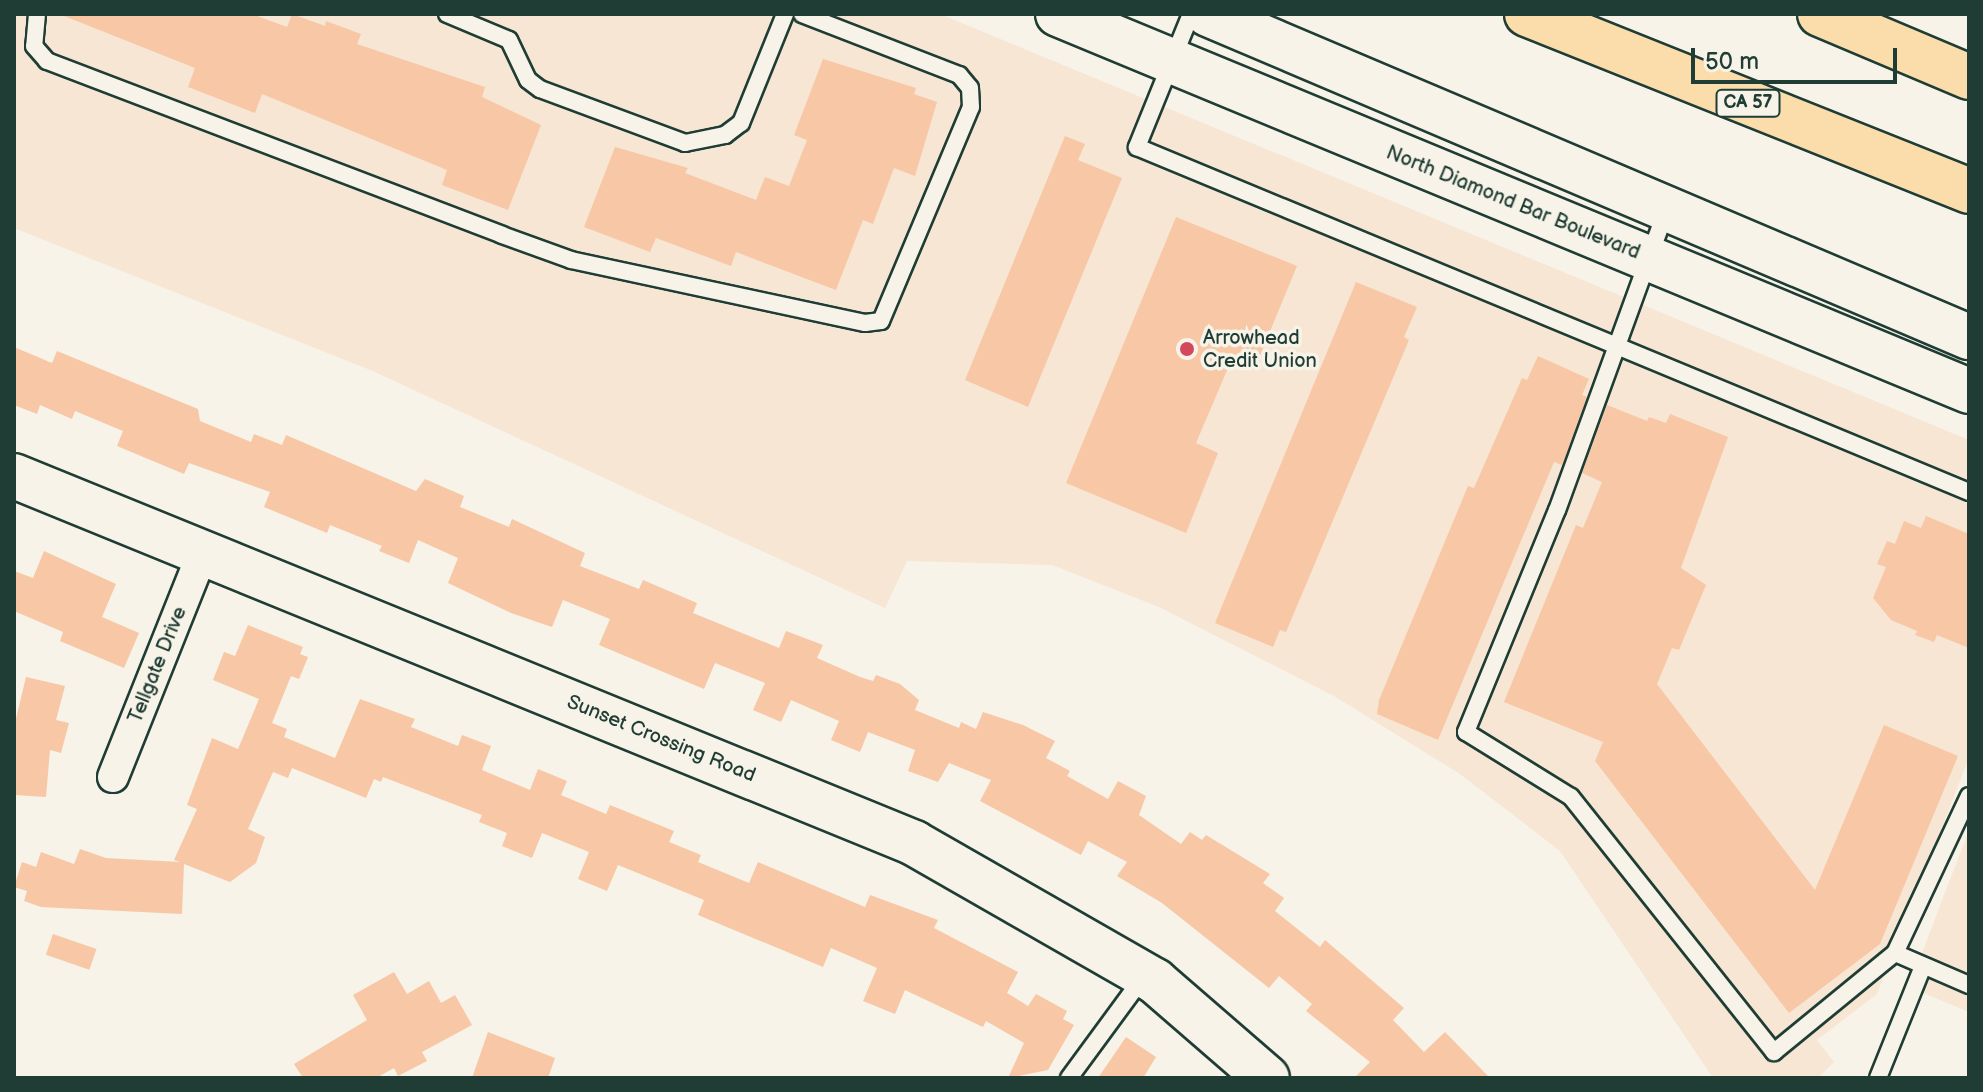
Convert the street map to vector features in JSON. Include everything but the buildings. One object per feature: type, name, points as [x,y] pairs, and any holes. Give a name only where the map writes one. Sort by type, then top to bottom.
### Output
[{"type":"highway","name":"CA 57","points":[[1527,14],[1969,191]]},
{"type":"highway","points":[[1820,14],[1969,77]]},
{"type":"main road","name":"North Diamond Bar Boulevard","points":[[1058,14],[1969,391]]},
{"type":"main road","points":[[1208,14],[1969,337]]},
{"type":"main road","name":"Sunset Crossing Road","points":[[14,476],[914,843],[1145,975],[1267,1078]]},
{"type":"street","name":"Tellgate Drive","points":[[113,777],[203,552]]},
{"type":"lane","points":[[37,14],[34,46],[47,61],[514,240],[571,260],[865,323],[881,321],[971,107],[970,88],[959,75],[802,14]]},
{"type":"lane","points":[[447,14],[509,40],[528,80],[540,89],[685,143],[725,135],[741,123],[785,14]]},
{"type":"lane","points":[[1191,14],[1137,147],[1620,343],[1969,492]]},
{"type":"lane","points":[[1666,211],[1653,258],[1466,732],[1571,797],[1774,1052],[1895,953],[1969,796]]},
{"type":"lane","points":[[1895,953],[1969,985]]},
{"type":"lane","points":[[1878,1078],[1923,966]]},
{"type":"lane","points":[[1069,1078],[1145,975]]},
{"type":"shaded area","points":[[14,14],[940,14],[1969,440],[1969,758],[1877,994],[1817,1040],[1834,1062],[1818,1078],[1713,1078],[1560,851],[1460,774],[1334,696],[1159,607],[1052,565],[907,561],[885,608],[375,372],[14,228]]},
{"type":"shaded area","points":[[1969,830],[1969,1012],[1909,987]]},
{"type":"place","name":"Arrowhead Credit Union","points":[[1187,349]]}]
